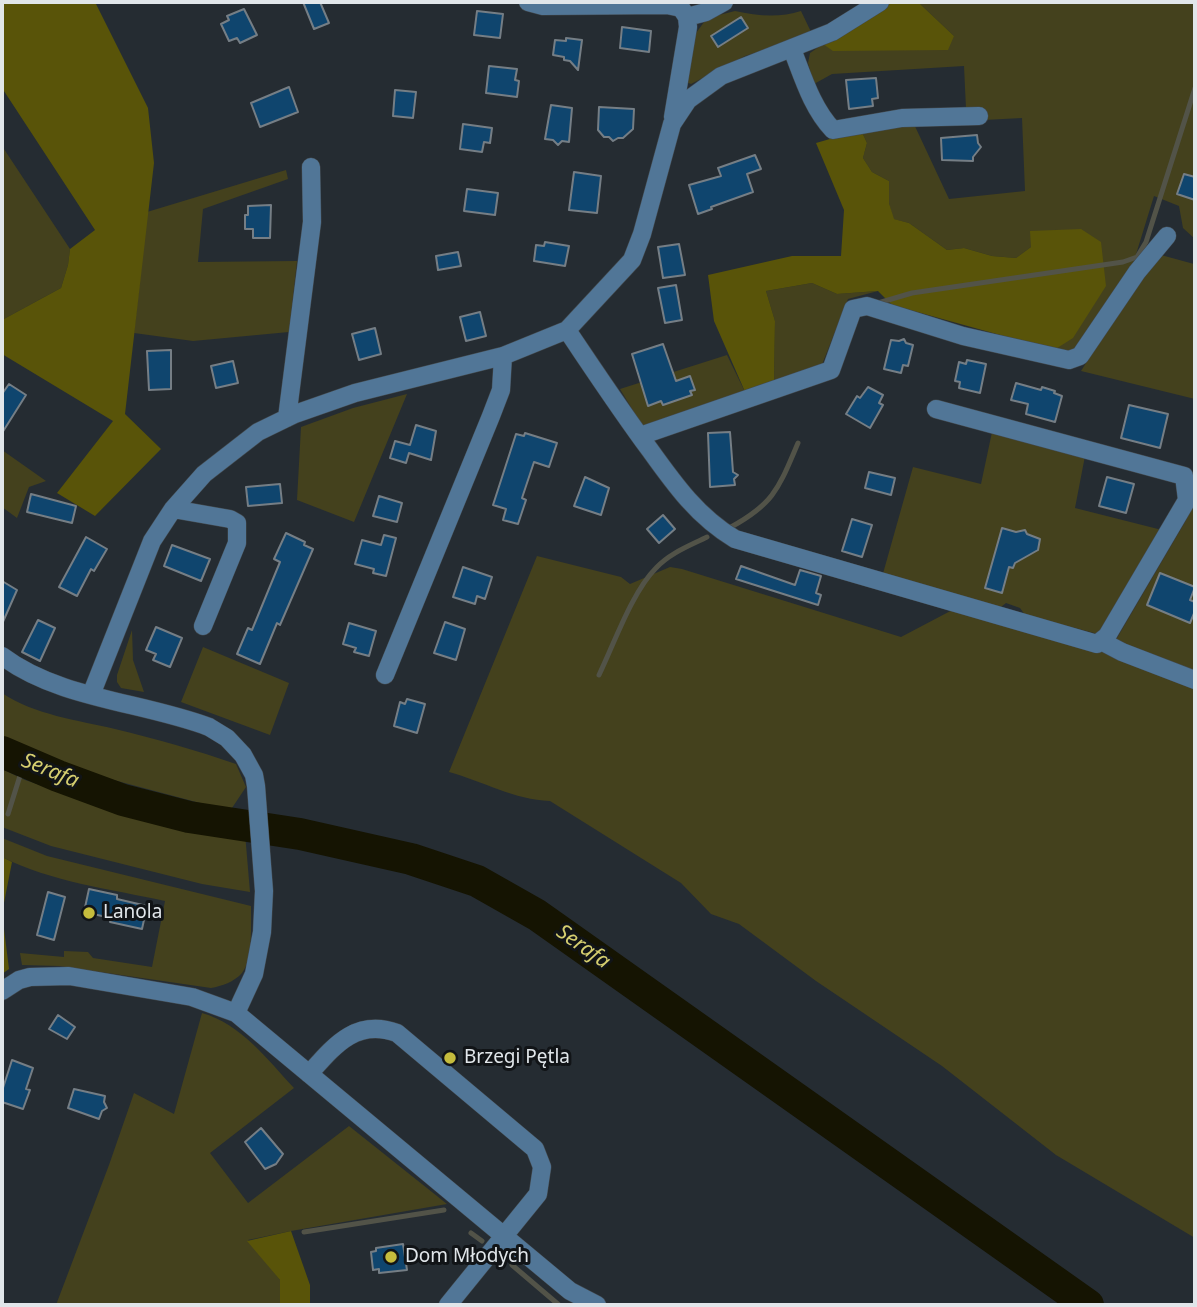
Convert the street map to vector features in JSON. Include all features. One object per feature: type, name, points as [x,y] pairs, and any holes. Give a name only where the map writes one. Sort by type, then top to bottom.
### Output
[{"type":"street","points":[[92,695],[152,541],[173,509],[204,474],[258,432],[287,418],[355,393],[503,356],[567,330],[632,260],[642,234],[672,124],[688,27],[687,18],[681,8],[667,5],[543,6],[528,2]]},
{"type":"street","points":[[687,18],[724,2]]},
{"type":"street","points":[[672,124],[688,100],[720,76],[832,32],[880,2]]},
{"type":"street","points":[[792,49],[810,95],[832,130],[902,118],[979,116]]},
{"type":"street","points":[[287,418],[312,222],[311,167]]},
{"type":"street","points":[[640,436],[831,370],[853,309],[867,306],[989,342],[1069,360],[1080,356],[1137,272],[1167,236]]},
{"type":"street","points":[[567,330],[685,498],[715,527],[735,539],[1097,644],[1107,636],[1189,509],[1184,476],[936,409]]},
{"type":"street","points":[[385,675],[501,390],[503,356]]},
{"type":"street","points":[[173,509],[230,519],[237,523],[237,543],[203,626]]},
{"type":"street","points":[[1101,641],[1122,652],[1195,680]]},
{"type":"street","points":[[2,656],[31,674],[92,695],[181,718],[218,732],[234,745],[249,763],[256,786],[264,891],[262,932],[257,964],[236,1013]]},
{"type":"street","points":[[2,991],[19,980],[30,977],[69,976],[192,997],[236,1013],[570,1291],[582,1305]]},
{"type":"street","points":[[309,1074],[347,1036],[367,1028],[388,1029],[414,1046],[535,1149],[542,1177],[538,1194],[448,1305]]},
{"type":"street","points":[[570,1291],[597,1305]]},
{"type":"shaded area","points":[[2,2],[95,2],[148,108],[154,163],[125,414],[161,449],[95,516],[57,493],[113,421],[2,354],[2,320],[61,288],[70,249],[95,230],[2,88]]},
{"type":"shaded area","points":[[891,2],[918,2],[954,36],[948,50],[833,51],[823,44]]},
{"type":"shaded area","points":[[918,2],[1195,2],[1195,239],[1183,228],[1179,206],[1154,196],[1133,264],[1085,338],[1072,351],[1054,350],[1031,247],[1016,258],[992,256],[964,248],[947,250],[909,223],[893,219],[889,203],[889,181],[872,172],[863,158],[867,143],[861,130],[913,122],[949,199],[1025,191],[1022,118],[984,120],[984,109],[966,109],[964,66],[832,74],[814,84],[808,63],[810,53],[823,44],[954,36]]},
{"type":"shaded area","points":[[735,11],[768,16],[801,11],[812,34],[745,56],[691,84],[686,82],[696,33],[707,18]]},
{"type":"shaded area","points":[[861,130],[867,143],[863,158],[872,172],[889,181],[889,203],[894,219],[909,223],[947,250],[964,248],[992,256],[1016,258],[1031,247],[1030,231],[1081,229],[1101,242],[1106,286],[1073,338],[1054,350],[892,305],[878,291],[837,294],[812,283],[766,291],[775,321],[774,383],[746,394],[714,321],[708,275],[792,256],[841,256],[844,210],[816,143]]},
{"type":"shaded area","points":[[2,146],[70,249],[61,288],[2,320]]},
{"type":"shaded area","points":[[286,170],[288,179],[203,209],[198,262],[297,261],[289,332],[193,341],[134,333],[147,212]]},
{"type":"shaded area","points":[[1161,255],[1194,264],[1195,255],[1195,399],[1081,371],[1124,302]]},
{"type":"shaded area","points":[[812,283],[837,294],[878,291],[848,299],[821,367],[774,383],[775,321],[766,291]]},
{"type":"shaded area","points":[[727,355],[746,394],[643,427],[620,389]]},
{"type":"shaded area","points":[[407,394],[354,522],[297,500],[301,427],[353,408]]},
{"type":"shaded area","points":[[992,432],[1085,456],[1075,508],[1162,530],[1098,634],[1025,615],[1020,608],[1006,603],[1001,607],[882,577],[913,467],[981,484]]},
{"type":"shaded area","points":[[2,450],[46,481],[29,487],[17,518],[2,507]]},
{"type":"shaded area","points":[[1195,475],[1195,1238],[1056,1155],[942,1066],[816,981],[739,924],[711,914],[681,883],[550,801],[511,794],[449,772],[537,556],[621,577],[630,584],[670,567],[682,569],[901,637],[958,607],[1094,648],[1117,638],[1185,522],[1194,503]]},
{"type":"shaded area","points":[[132,630],[133,660],[144,692],[121,688],[117,682]]},
{"type":"shaded area","points":[[203,647],[289,683],[270,735],[181,702]]},
{"type":"shaded area","points":[[2,693],[42,712],[161,741],[236,764],[246,787],[230,811],[61,766],[2,737]]},
{"type":"shaded area","points":[[2,769],[25,780],[146,820],[245,833],[250,892],[202,884],[51,846],[2,827]]},
{"type":"shaded area","points":[[2,838],[47,856],[251,906],[251,941],[246,967],[232,981],[211,988],[59,966],[22,965],[20,953],[64,957],[64,951],[88,952],[93,958],[152,967],[165,901],[82,884],[21,866],[2,857]]},
{"type":"shaded area","points":[[2,857],[12,862],[2,913]]},
{"type":"shaded area","points":[[2,913],[9,969],[2,974]]},
{"type":"shaded area","points":[[202,1013],[229,1025],[241,1034],[294,1088],[210,1153],[248,1203],[349,1126],[447,1204],[248,1240],[280,1280],[280,1305],[56,1305],[134,1093],[174,1114]]},
{"type":"shaded area","points":[[291,1231],[310,1285],[310,1305],[280,1305],[280,1280],[247,1241]]},
{"type":"building","points":[[303,2],[320,2],[329,23],[314,29]]},
{"type":"building","points":[[244,9],[257,35],[240,43],[237,38],[229,41],[221,24],[229,20],[227,16]]},
{"type":"building","points":[[477,11],[503,14],[500,38],[474,35]]},
{"type":"building","points":[[741,17],[748,28],[718,47],[711,36]]},
{"type":"building","points":[[622,27],[651,31],[649,52],[620,48]]},
{"type":"building","points":[[566,38],[582,40],[578,70],[570,61],[564,60],[564,57],[553,55],[555,40],[566,41]]},
{"type":"building","points":[[489,66],[517,69],[517,97],[486,93]]},
{"type":"building","points":[[876,78],[878,98],[872,99],[873,106],[849,109],[846,80]]},
{"type":"building","points":[[289,87],[298,112],[260,127],[251,103]]},
{"type":"building","points":[[395,90],[416,92],[413,118],[393,116]]},
{"type":"building","points":[[551,105],[572,108],[569,142],[562,141],[558,145],[553,140],[545,139]]},
{"type":"building","points":[[599,107],[634,109],[633,129],[623,138],[613,141],[604,137],[598,130]]},
{"type":"building","points":[[463,124],[492,128],[490,143],[484,142],[482,152],[460,149]]},
{"type":"building","points":[[977,135],[981,147],[973,161],[942,160],[941,138]]},
{"type":"building","points":[[755,155],[761,169],[747,174],[753,192],[698,214],[689,185],[721,176],[718,168]]},
{"type":"building","points":[[574,172],[601,176],[597,213],[569,210]]},
{"type":"building","points":[[1184,174],[1195,177],[1195,200],[1177,194]]},
{"type":"building","points":[[467,189],[498,193],[495,215],[464,211]]},
{"type":"building","points":[[271,205],[270,238],[253,238],[253,229],[245,229],[248,206]]},
{"type":"building","points":[[545,242],[569,246],[565,266],[534,261],[536,245],[544,246]]},
{"type":"building","points":[[679,244],[685,275],[663,278],[658,247]]},
{"type":"building","points":[[458,252],[461,266],[438,270],[436,256]]},
{"type":"building","points":[[676,285],[682,320],[665,323],[658,288]]},
{"type":"building","points":[[480,312],[486,336],[466,341],[460,317]]},
{"type":"building","points":[[375,328],[381,354],[359,360],[352,334]]},
{"type":"building","points":[[904,339],[906,343],[913,345],[908,366],[903,365],[901,373],[884,369],[891,340]]},
{"type":"building","points":[[663,344],[676,381],[690,376],[695,390],[690,391],[692,395],[663,405],[661,401],[648,406],[632,354]]},
{"type":"building","points":[[171,350],[171,389],[149,390],[147,351]]},
{"type":"building","points":[[967,360],[986,364],[980,393],[959,388],[960,382],[955,381],[959,362],[966,364]]},
{"type":"building","points":[[233,361],[238,383],[216,388],[211,366]]},
{"type":"building","points":[[1016,383],[1041,390],[1042,387],[1062,396],[1055,422],[1026,414],[1028,404],[1011,400]]},
{"type":"building","points":[[9,384],[26,395],[2,433],[2,394]]},
{"type":"building","points":[[868,387],[883,395],[879,403],[883,405],[870,428],[846,414],[857,396],[860,398]]},
{"type":"building","points":[[1129,405],[1168,414],[1160,448],[1121,438]]},
{"type":"building","points":[[416,425],[436,431],[431,460],[409,453],[406,463],[390,458],[395,441],[410,445]]},
{"type":"building","points":[[730,432],[733,472],[738,475],[734,479],[735,485],[710,487],[708,433]]},
{"type":"building","points":[[525,433],[557,443],[549,467],[534,462],[522,498],[526,500],[518,524],[503,520],[506,509],[493,505],[516,434],[524,436]]},
{"type":"building","points":[[869,472],[895,478],[891,495],[865,488]]},
{"type":"building","points":[[585,477],[609,488],[601,515],[574,506]]},
{"type":"building","points":[[1107,477],[1134,484],[1126,513],[1099,506]]},
{"type":"building","points":[[280,484],[282,503],[248,506],[246,487]]},
{"type":"building","points":[[31,494],[76,506],[72,523],[27,512]]},
{"type":"building","points":[[379,496],[402,503],[397,522],[373,516]]},
{"type":"building","points":[[663,515],[675,529],[659,543],[647,529]]},
{"type":"building","points":[[852,519],[872,525],[862,557],[842,551]]},
{"type":"building","points":[[1002,528],[1016,532],[1025,530],[1027,534],[1040,539],[1038,550],[1015,563],[1013,568],[1009,567],[1002,593],[985,588]]},
{"type":"building","points":[[286,533],[313,549],[260,664],[237,654],[248,628],[252,630],[280,562],[274,559]]},
{"type":"building","points":[[384,535],[396,538],[386,576],[373,573],[374,569],[355,564],[362,540],[381,545]]},
{"type":"building","points":[[86,537],[107,549],[94,571],[91,569],[77,596],[59,587]]},
{"type":"building","points":[[172,545],[210,559],[201,581],[164,566]]},
{"type":"building","points":[[741,566],[795,585],[800,570],[821,576],[816,593],[821,595],[818,605],[736,579]]},
{"type":"building","points":[[463,567],[492,577],[485,599],[477,596],[475,604],[453,597]]},
{"type":"building","points":[[1160,573],[1195,587],[1190,600],[1195,602],[1195,611],[1190,623],[1147,605]]},
{"type":"building","points":[[2,581],[17,590],[2,624]]},
{"type":"building","points":[[38,620],[55,628],[40,661],[22,652]]},
{"type":"building","points":[[445,622],[465,629],[456,660],[434,653]]},
{"type":"building","points":[[349,623],[376,631],[369,656],[354,652],[356,648],[343,644]]},
{"type":"building","points":[[156,627],[182,638],[170,667],[153,660],[156,654],[146,650]]},
{"type":"building","points":[[407,699],[425,704],[417,733],[394,726],[400,702],[405,704]]},
{"type":"building","points":[[89,889],[117,895],[117,899],[147,906],[142,929],[110,922],[111,918],[84,912]]},
{"type":"building","points":[[48,892],[65,897],[54,940],[37,935]]},
{"type":"building","points":[[58,1015],[75,1027],[67,1039],[49,1029]]},
{"type":"building","points":[[12,1060],[33,1068],[26,1089],[30,1090],[23,1109],[2,1102],[2,1091]]},
{"type":"building","points":[[74,1089],[105,1096],[107,1108],[102,1111],[99,1119],[68,1108]]},
{"type":"building","points":[[261,1128],[283,1154],[276,1164],[265,1169],[245,1142]]},
{"type":"building","name":"Dom Młodych","points":[[403,1244],[407,1270],[379,1273],[379,1269],[373,1270],[371,1252],[376,1251],[376,1248]]},
{"type":"waterway","points":[[878,303],[912,293],[1123,262],[1137,257],[1146,242],[1195,88]]},
{"type":"waterway","points":[[731,527],[767,501],[780,483],[798,443]]},
{"type":"waterway","points":[[599,675],[631,604],[647,578],[667,558],[707,537]]},
{"type":"waterway","name":"Serafa","points":[[2,752],[123,800],[189,817],[300,834],[411,859],[477,881],[537,915],[1088,1305]]},
{"type":"waterway","points":[[8,814],[24,763]]},
{"type":"waterway","points":[[304,1232],[444,1210]]},
{"type":"waterway","points":[[471,1233],[482,1241]]},
{"type":"waterway","points":[[512,1265],[559,1305]]},
{"type":"place","name":"Lanola","points":[[89,913]]},
{"type":"place","name":"Brzegi Pętla","points":[[450,1058]]},
{"type":"place","name":"Dom Młodych","points":[[391,1257]]}]
